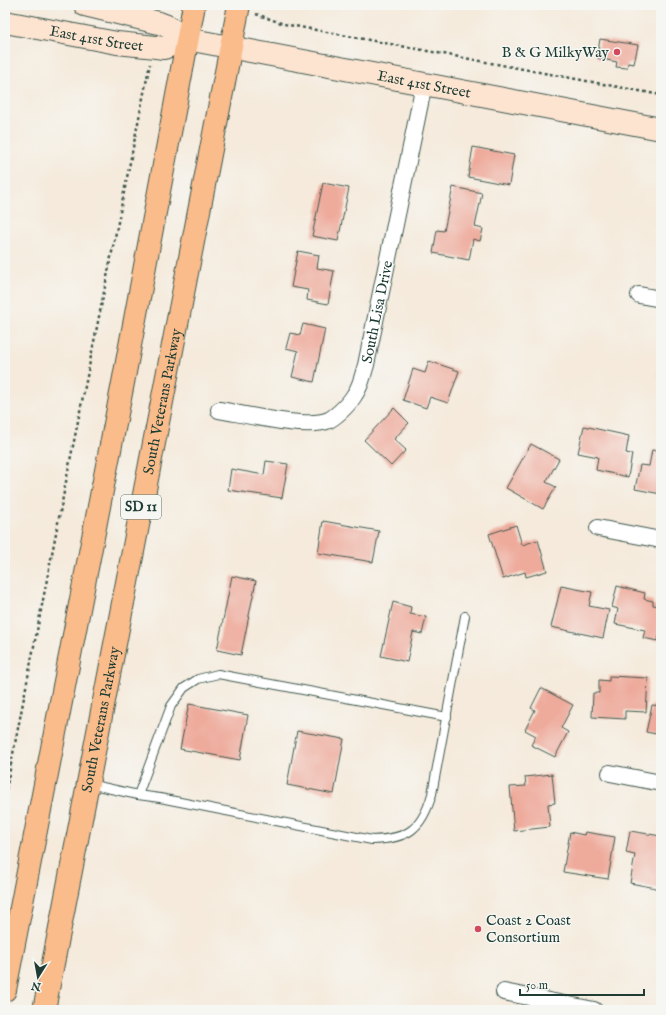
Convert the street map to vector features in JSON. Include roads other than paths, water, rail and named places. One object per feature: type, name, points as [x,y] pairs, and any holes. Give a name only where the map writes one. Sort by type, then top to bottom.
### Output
[{"type":"highway","name":"SD 11","points":[[5,990],[125,375],[194,5]]},
{"type":"highway","name":"South Veterans Parkway","points":[[44,1010],[239,6]]},
{"type":"main road","name":"East 41st Street","points":[[85,5],[159,23],[167,26],[187,39],[661,128]]},
{"type":"main road","name":"East 41st Street","points":[[5,22],[117,43],[164,48],[187,39]]},
{"type":"street","name":"South Lisa Drive","points":[[219,410],[298,423],[316,423],[329,420],[340,412],[355,394],[366,365],[424,84]]},
{"type":"street","points":[[639,295],[661,299]]},
{"type":"street","points":[[598,528],[661,540]]},
{"type":"street","points":[[610,773],[661,783]]},
{"type":"street","points":[[504,992],[594,1010]]},
{"type":"lane","points":[[88,783],[138,795],[160,798],[372,840],[390,839],[404,834],[414,828],[428,809],[447,717],[465,616]]},
{"type":"lane","points":[[138,795],[171,706],[184,688],[198,679],[211,675],[218,674],[447,717]]},
{"type":"place","name":"B & G MilkyWay","points":[[617,52]]},
{"type":"place","name":"Coast 2 Coast Consortium","points":[[478,929]]}]
